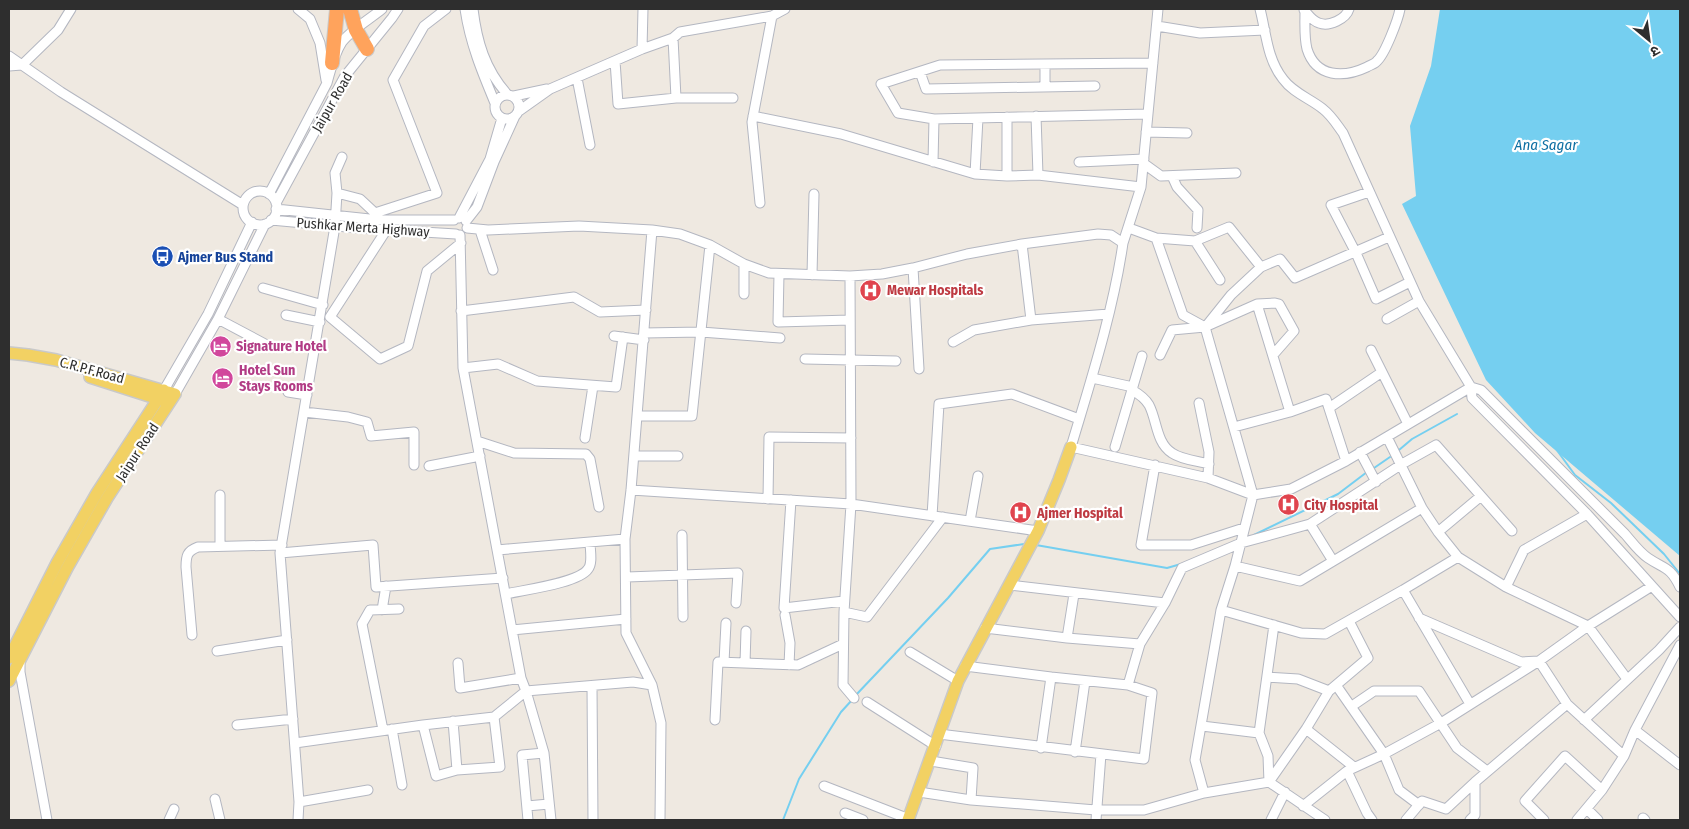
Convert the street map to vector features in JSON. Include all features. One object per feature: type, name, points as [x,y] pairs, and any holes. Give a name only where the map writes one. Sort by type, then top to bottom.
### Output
[{"type":"highway","points":[[340,9],[356,30],[367,49]]},
{"type":"highway","points":[[332,63],[340,9]]},
{"type":"main road","name":"C.R.P.F.Road","points":[[9,353],[166,396]]},
{"type":"main road","name":"C.R.P.F.Road","points":[[9,359],[27,357]]},
{"type":"main road","name":"Jaipur Road","points":[[15,653],[67,568],[166,396]]},
{"type":"main road","name":"Jaipur Road","points":[[12,676],[15,653],[57,563],[97,492],[166,396]]},
{"type":"main road","points":[[908,820],[958,681],[1030,548],[1060,480],[1071,447]]},
{"type":"street","points":[[9,66],[22,65],[58,30],[71,9]]},
{"type":"street","points":[[298,9],[310,19],[320,43],[326,83]]},
{"type":"street","name":"Jaipur Road","points":[[269,194],[326,83],[332,63],[342,43],[351,33],[382,9]]},
{"type":"street","name":"Jaipur Road","points":[[276,206],[345,76],[398,9]]},
{"type":"street","points":[[337,193],[360,199],[375,213],[437,193],[393,80],[424,26],[446,9]]},
{"type":"street","points":[[465,9],[495,103],[496,112],[502,118],[510,119],[550,89]]},
{"type":"street","points":[[387,229],[330,317],[380,359],[408,346],[427,271],[477,207],[494,162],[506,140],[520,104],[492,75],[476,44],[473,9]]},
{"type":"street","points":[[642,49],[643,9]]},
{"type":"street","points":[[495,103],[500,96],[550,89],[642,49],[673,38],[680,32],[772,16],[786,9]]},
{"type":"street","points":[[1158,9],[1141,187],[1123,242],[1118,280],[1092,378],[1071,447],[1208,478],[1253,495],[1291,489],[1346,461],[1471,387],[1481,390],[1647,558],[1665,567],[1675,576],[1680,586]]},
{"type":"street","points":[[1260,9],[1267,46],[1283,79],[1296,92],[1323,109],[1334,120],[1349,146],[1419,301],[1471,387],[1472,398],[1587,514],[1680,617]]},
{"type":"street","points":[[1304,10],[1312,19],[1320,24],[1328,24],[1344,17],[1349,9]]},
{"type":"street","points":[[1304,10],[1306,41],[1310,56],[1326,72],[1339,75],[1356,72],[1377,61],[1389,38],[1400,9]]},
{"type":"street","points":[[760,203],[752,122],[772,16]]},
{"type":"street","points":[[1157,26],[1200,33],[1265,30]]},
{"type":"street","points":[[673,38],[676,98]]},
{"type":"street","points":[[9,56],[61,92],[243,205]]},
{"type":"street","points":[[616,61],[618,104],[676,98],[733,98]]},
{"type":"street","points":[[1148,114],[934,119],[898,113],[881,84],[940,65],[1153,63]]},
{"type":"street","points":[[1045,64],[1045,87]]},
{"type":"street","points":[[920,72],[926,89],[1095,86]]},
{"type":"street","points":[[577,78],[590,145]]},
{"type":"street","points":[[754,109],[975,174],[1038,175],[1141,187]]},
{"type":"street","points":[[1036,116],[1038,175]]},
{"type":"street","points":[[1007,117],[1007,176]]},
{"type":"street","points":[[502,118],[490,159],[461,228],[463,368],[521,678],[544,753],[551,820]]},
{"type":"street","points":[[975,174],[978,118]]},
{"type":"street","points":[[933,162],[934,119]]},
{"type":"street","points":[[1146,132],[1187,133]]},
{"type":"street","points":[[298,820],[299,802],[281,549],[336,221],[337,193],[335,173],[342,157]]},
{"type":"street","points":[[1079,162],[1144,161],[1161,176],[1236,173]]},
{"type":"street","points":[[1172,176],[1177,187],[1198,210],[1197,228]]},
{"type":"street","points":[[256,191],[263,191],[269,194],[276,206],[268,222],[258,224],[246,218],[243,212],[245,199],[256,191]]},
{"type":"street","points":[[1369,192],[1331,205],[1356,252],[1376,299],[1410,282]]},
{"type":"street","points":[[812,275],[814,194]]},
{"type":"street","name":"Pushkar Merta Highway","points":[[276,206],[336,221],[387,229],[461,228],[489,224],[509,229]]},
{"type":"street","name":"Pushkar Merta Highway","points":[[268,222],[379,220],[480,230],[509,229]]},
{"type":"street","name":"Jaipur Road","points":[[166,396],[252,222]]},
{"type":"street","name":"Jaipur Road","points":[[166,396],[218,319],[268,222]]},
{"type":"street","points":[[509,229],[579,226],[652,230],[680,234],[710,245],[744,264],[769,273],[850,276],[882,274],[967,254],[1022,244],[1098,234],[1111,235],[1123,242]]},
{"type":"street","points":[[1128,228],[1156,238],[1194,241],[1229,228],[1261,267]]},
{"type":"street","points":[[480,230],[493,270]]},
{"type":"street","points":[[652,230],[634,456],[625,539],[626,633],[652,685],[661,723],[660,820]]},
{"type":"street","points":[[1205,327],[1231,295],[1261,267],[1280,259],[1295,278],[1389,237]]},
{"type":"street","points":[[1156,238],[1183,315],[1205,327],[1253,495],[1235,566],[1221,610],[1195,760],[1204,793]]},
{"type":"street","points":[[1194,241],[1220,280]]},
{"type":"street","points":[[1022,244],[1031,320]]},
{"type":"street","points":[[637,416],[692,416],[710,245]]},
{"type":"street","points":[[744,264],[744,294]]},
{"type":"street","points":[[914,268],[919,369]]},
{"type":"street","points":[[779,274],[778,322],[850,320]]},
{"type":"street","points":[[850,276],[851,504],[844,601],[843,685],[854,698],[853,685]]},
{"type":"street","points":[[262,288],[322,305]]},
{"type":"street","points":[[461,311],[574,297],[600,312],[646,310]]},
{"type":"street","points":[[1387,319],[1419,301]]},
{"type":"street","points":[[1160,355],[1172,330],[1205,327],[1257,304],[1275,303],[1279,304],[1294,331],[1273,356]]},
{"type":"street","points":[[1257,304],[1290,412]]},
{"type":"street","points":[[953,342],[974,330],[1031,320],[1109,314]]},
{"type":"street","points":[[286,315],[320,322]]},
{"type":"street","points":[[218,319],[265,344]]},
{"type":"street","points":[[463,368],[498,364],[537,381],[616,387],[619,336],[701,332],[780,338]]},
{"type":"street","points":[[1371,350],[1408,424]]},
{"type":"street","points":[[1115,447],[1142,356]]},
{"type":"street","points":[[805,359],[896,361]]},
{"type":"street","points":[[1333,406],[1382,372]]},
{"type":"street","points":[[1092,378],[1132,388],[1149,404],[1158,432],[1166,448],[1179,457],[1209,464]]},
{"type":"street","points":[[585,438],[593,386]]},
{"type":"street","points":[[288,392],[307,395]]},
{"type":"street","points":[[932,516],[938,404],[1012,394],[1079,419]]},
{"type":"street","points":[[1234,427],[1290,412],[1326,399],[1333,406],[1346,461]]},
{"type":"street","points":[[1481,407],[1490,400]]},
{"type":"street","points":[[1199,403],[1207,436],[1208,478]]},
{"type":"street","points":[[304,412],[348,417],[367,422],[371,436],[414,432],[414,464]]},
{"type":"street","points":[[768,499],[769,437],[851,438]]},
{"type":"street","points":[[1388,437],[1422,508],[1458,557],[1506,587],[1588,626],[1627,679]]},
{"type":"street","points":[[477,441],[514,452],[586,454],[590,459],[598,507]]},
{"type":"street","points":[[1128,685],[1140,644],[1165,603],[1182,568],[1241,543],[1310,524],[1402,464],[1436,445],[1512,531]]},
{"type":"street","points":[[1360,452],[1376,482]]},
{"type":"street","points":[[428,466],[480,456]]},
{"type":"street","points":[[634,456],[678,456]]},
{"type":"street","points":[[1155,465],[1141,544],[1191,545],[1244,528]]},
{"type":"street","points":[[970,521],[978,476]]},
{"type":"street","points":[[631,490],[851,504],[970,521],[1037,533]]},
{"type":"street","points":[[220,495],[220,546]]},
{"type":"street","points":[[1438,532],[1481,496]]},
{"type":"street","points":[[791,500],[784,608],[844,601]]},
{"type":"street","points":[[1235,566],[1300,581],[1422,508]]},
{"type":"street","points":[[1506,587],[1524,550],[1587,514]]},
{"type":"street","points":[[844,612],[867,617],[943,517]]},
{"type":"street","points":[[1310,524],[1333,561]]},
{"type":"street","points":[[682,535],[683,617]]},
{"type":"street","points":[[497,550],[625,539]]},
{"type":"street","points":[[506,594],[566,581],[583,574],[587,571],[590,564],[590,542]]},
{"type":"street","points":[[192,635],[186,556],[190,550],[198,547],[220,546],[281,549],[373,545],[376,587],[503,578]]},
{"type":"street","points":[[1221,610],[1301,633],[1325,634],[1458,557]]},
{"type":"street","points":[[626,577],[738,572],[736,603]]},
{"type":"street","points":[[1010,585],[1074,594],[1165,603]]},
{"type":"street","points":[[382,610],[386,586]]},
{"type":"street","points":[[1304,806],[1350,769],[1384,754],[1441,723],[1652,586]]},
{"type":"street","points":[[1403,590],[1470,704]]},
{"type":"street","points":[[1067,638],[1074,594]]},
{"type":"street","points":[[398,609],[370,610],[362,624],[402,785]]},
{"type":"street","points":[[784,615],[790,643],[789,664]]},
{"type":"street","points":[[1419,618],[1521,662],[1539,661]]},
{"type":"street","points":[[512,630],[626,619]]},
{"type":"street","points":[[1269,782],[1333,688],[1368,658],[1349,621]]},
{"type":"street","points":[[724,662],[726,623]]},
{"type":"street","points":[[1269,782],[1268,756],[1259,733],[1274,625]]},
{"type":"street","points":[[1434,643],[1435,625]]},
{"type":"street","points":[[1584,720],[1659,650],[1680,627]]},
{"type":"street","points":[[985,628],[1067,638],[1140,644]]},
{"type":"street","points":[[745,663],[746,630]]},
{"type":"street","points":[[217,651],[287,640]]},
{"type":"street","points":[[715,720],[718,662],[798,665],[843,644]]},
{"type":"street","points":[[1577,820],[1602,790],[1624,756],[1635,730],[1680,644]]},
{"type":"street","points":[[910,652],[958,681]]},
{"type":"street","points":[[15,653],[47,820]]},
{"type":"street","points":[[1539,661],[1567,704],[1624,756]]},
{"type":"street","points":[[458,663],[460,688],[521,678]]},
{"type":"street","points":[[940,734],[1041,748],[1144,759],[1154,691],[1128,685],[965,666]]},
{"type":"street","points":[[1041,748],[1051,677]]},
{"type":"street","points":[[1267,677],[1298,679],[1333,688],[1352,706],[1384,754],[1399,790],[1418,805]]},
{"type":"street","points":[[1075,752],[1085,681]]},
{"type":"street","points":[[295,743],[494,717],[526,691],[632,682],[652,685]]},
{"type":"street","points":[[592,686],[592,820]]},
{"type":"street","points":[[1352,706],[1374,691],[1419,691],[1457,748],[1487,771]]},
{"type":"street","points":[[867,702],[936,746]]},
{"type":"street","points":[[1406,820],[1422,801],[1446,809],[1487,771],[1567,704]]},
{"type":"street","points":[[423,725],[436,776],[457,770],[500,766],[494,717]]},
{"type":"street","points":[[236,725],[293,719]]},
{"type":"street","points":[[453,721],[457,770]]},
{"type":"street","points":[[1202,726],[1259,733]]},
{"type":"street","points":[[1306,729],[1350,769],[1367,813],[1372,820]]},
{"type":"street","points":[[1635,730],[1680,765]]},
{"type":"street","points":[[528,820],[522,755],[544,753]]},
{"type":"street","points":[[1096,820],[1101,754]]},
{"type":"street","points":[[1544,820],[1525,801],[1565,756],[1602,790]]},
{"type":"street","points":[[931,760],[972,768],[971,800]]},
{"type":"street","points":[[919,792],[971,800],[1096,810],[1144,810],[1204,793],[1269,782],[1325,820]]},
{"type":"street","points":[[1470,820],[1474,815],[1475,782]]},
{"type":"street","points":[[824,786],[908,820]]},
{"type":"street","points":[[299,802],[368,790]]},
{"type":"street","points":[[1271,820],[1285,792]]},
{"type":"street","points":[[215,799],[220,820]]},
{"type":"street","points":[[527,806],[550,804]]},
{"type":"street","points":[[169,820],[174,809]]},
{"type":"street","points":[[1587,809],[1598,820]]},
{"type":"street","points":[[845,813],[863,820]]},
{"type":"water","name":"Ana Sagar","points":[[1440,9],[1680,9],[1680,556],[1535,433],[1486,380],[1402,204],[1416,196],[1410,126],[1431,66]]},
{"type":"waterway","points":[[1399,450],[1412,439],[1457,414]]},
{"type":"waterway","points":[[1556,449],[1575,475],[1611,503],[1664,554],[1680,574]]},
{"type":"waterway","points":[[1374,468],[1390,457]]},
{"type":"waterway","points":[[1254,535],[1338,494],[1367,472]]},
{"type":"waterway","points":[[855,696],[948,598],[990,549],[1024,544]]},
{"type":"waterway","points":[[1036,545],[1167,568],[1181,564]]},
{"type":"waterway","points":[[783,820],[799,779],[841,712],[852,700]]},
{"type":"place","name":"Ajmer Bus Stand","points":[[162,257]]},
{"type":"place","name":"Mewar Hospitals","points":[[871,290]]},
{"type":"place","name":"Signature Hotel","points":[[220,346]]},
{"type":"place","name":"Hotel Sun Stays Rooms","points":[[223,378]]},
{"type":"place","name":"City Hospital","points":[[1288,505]]},
{"type":"place","name":"Ajmer Hospital","points":[[1021,513]]}]
